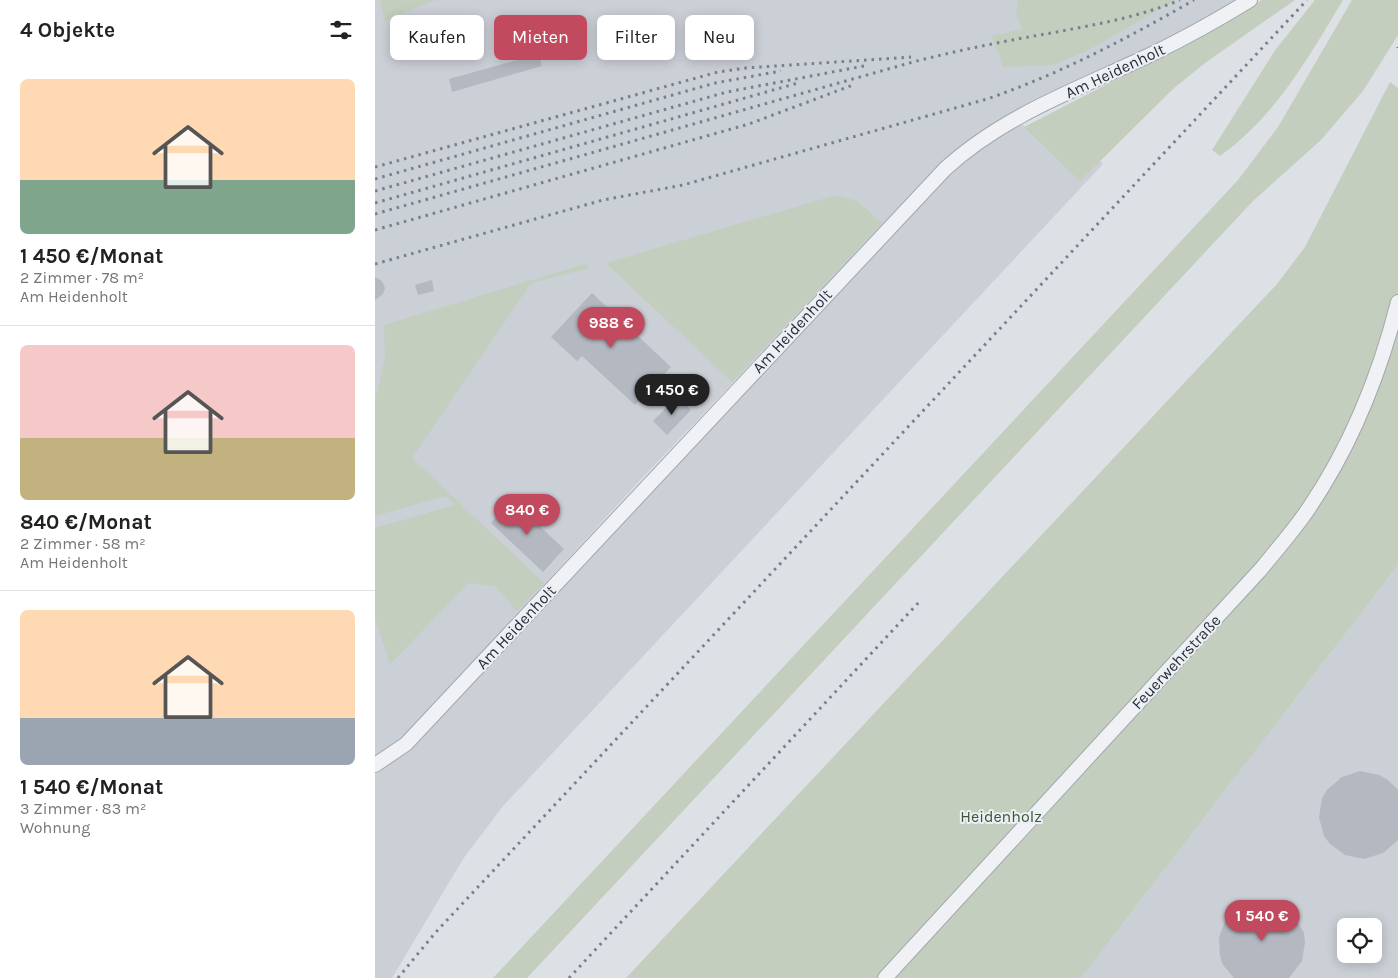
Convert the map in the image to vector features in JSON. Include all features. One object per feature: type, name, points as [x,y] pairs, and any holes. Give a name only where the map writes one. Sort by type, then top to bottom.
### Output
[{"type":"street","name":"Am Heidenholt","points":[[375,765],[406,744],[962,153],[981,139],[1023,114],[1154,53],[1250,0]]},
{"type":"street","name":"Feuerwehrstraße","points":[[885,978],[1255,575],[1309,508],[1355,428],[1389,338],[1398,302]]},
{"type":"shaded area","points":[[375,0],[1237,0],[1186,30],[1012,113],[920,187],[643,477],[407,734],[375,756]]},
{"type":"shaded area","points":[[1020,122],[1080,180],[1100,161],[1103,164],[503,806],[463,859],[392,978],[375,978],[375,774],[411,750],[948,173],[979,147]]},
{"type":"shaded area","points":[[1398,565],[1398,978],[1081,978]]},
{"type":"green space","points":[[380,0],[435,0],[399,15],[390,15],[390,19],[385,21]]},
{"type":"green space","points":[[1018,0],[1175,0],[1094,47],[1054,65],[1003,67],[992,36],[1022,29],[1016,13]]},
{"type":"green space","points":[[1262,0],[1295,0],[1205,63],[1173,89],[1080,181],[1024,127],[1191,41]]},
{"type":"green space","points":[[1315,0],[1343,0],[1304,64],[1274,105],[1240,140],[1220,156],[1212,150],[1276,49]]},
{"type":"green space","points":[[1352,0],[1398,0],[1398,35],[1363,91],[1321,140],[1252,202],[527,978],[493,978],[1238,180],[1278,127]]},
{"type":"green space","name":"Heidenholz","points":[[1390,82],[1398,88],[1398,565],[1081,978],[626,978],[1277,284],[1305,247]]},
{"type":"green space","points":[[836,195],[857,201],[882,223],[732,382],[606,263]]},
{"type":"green space","points":[[585,264],[590,268],[531,283],[412,458],[544,583],[517,611],[495,586],[469,583],[390,664],[375,618],[375,528],[455,505],[446,496],[375,516],[375,401],[385,357],[384,325]]},
{"type":"building","points":[[517,60],[540,60],[542,66],[452,92],[449,79]]},
{"type":"building","points":[[375,277],[382,281],[385,288],[383,294],[375,300]]},
{"type":"building","points":[[432,280],[434,291],[418,295],[415,285]]},
{"type":"building","points":[[592,293],[671,367],[635,405],[582,356],[577,361],[551,337]]},
{"type":"building","points":[[678,396],[691,410],[667,435],[653,421]]},
{"type":"building","points":[[512,500],[564,549],[543,572],[491,523]]},
{"type":"building","points":[[1360,771],[1379,775],[1388,780],[1398,790],[1398,840],[1383,853],[1364,859],[1345,855],[1330,844],[1324,836],[1319,817],[1322,798],[1327,790],[1342,777]]},
{"type":"building","points":[[1260,901],[1269,901],[1287,909],[1294,916],[1304,933],[1305,942],[1302,961],[1289,978],[1234,978],[1223,965],[1220,956],[1219,937],[1226,919],[1241,906]]},
{"type":"railway","points":[[375,214],[913,62],[982,46],[1116,20],[1180,0]]},
{"type":"railway","points":[[375,264],[603,200],[683,185],[987,99],[1068,67],[1194,0]]},
{"type":"railway","points":[[398,978],[435,933],[1307,0]]},
{"type":"railway","points":[[375,167],[718,72],[746,68],[911,57]]},
{"type":"railway","points":[[375,191],[727,92],[864,66]]},
{"type":"railway","points":[[375,179],[715,83],[781,71]]},
{"type":"railway","points":[[375,203],[798,83]]},
{"type":"railway","points":[[375,230],[749,124],[853,85]]},
{"type":"railway","points":[[569,978],[920,601]]}]
